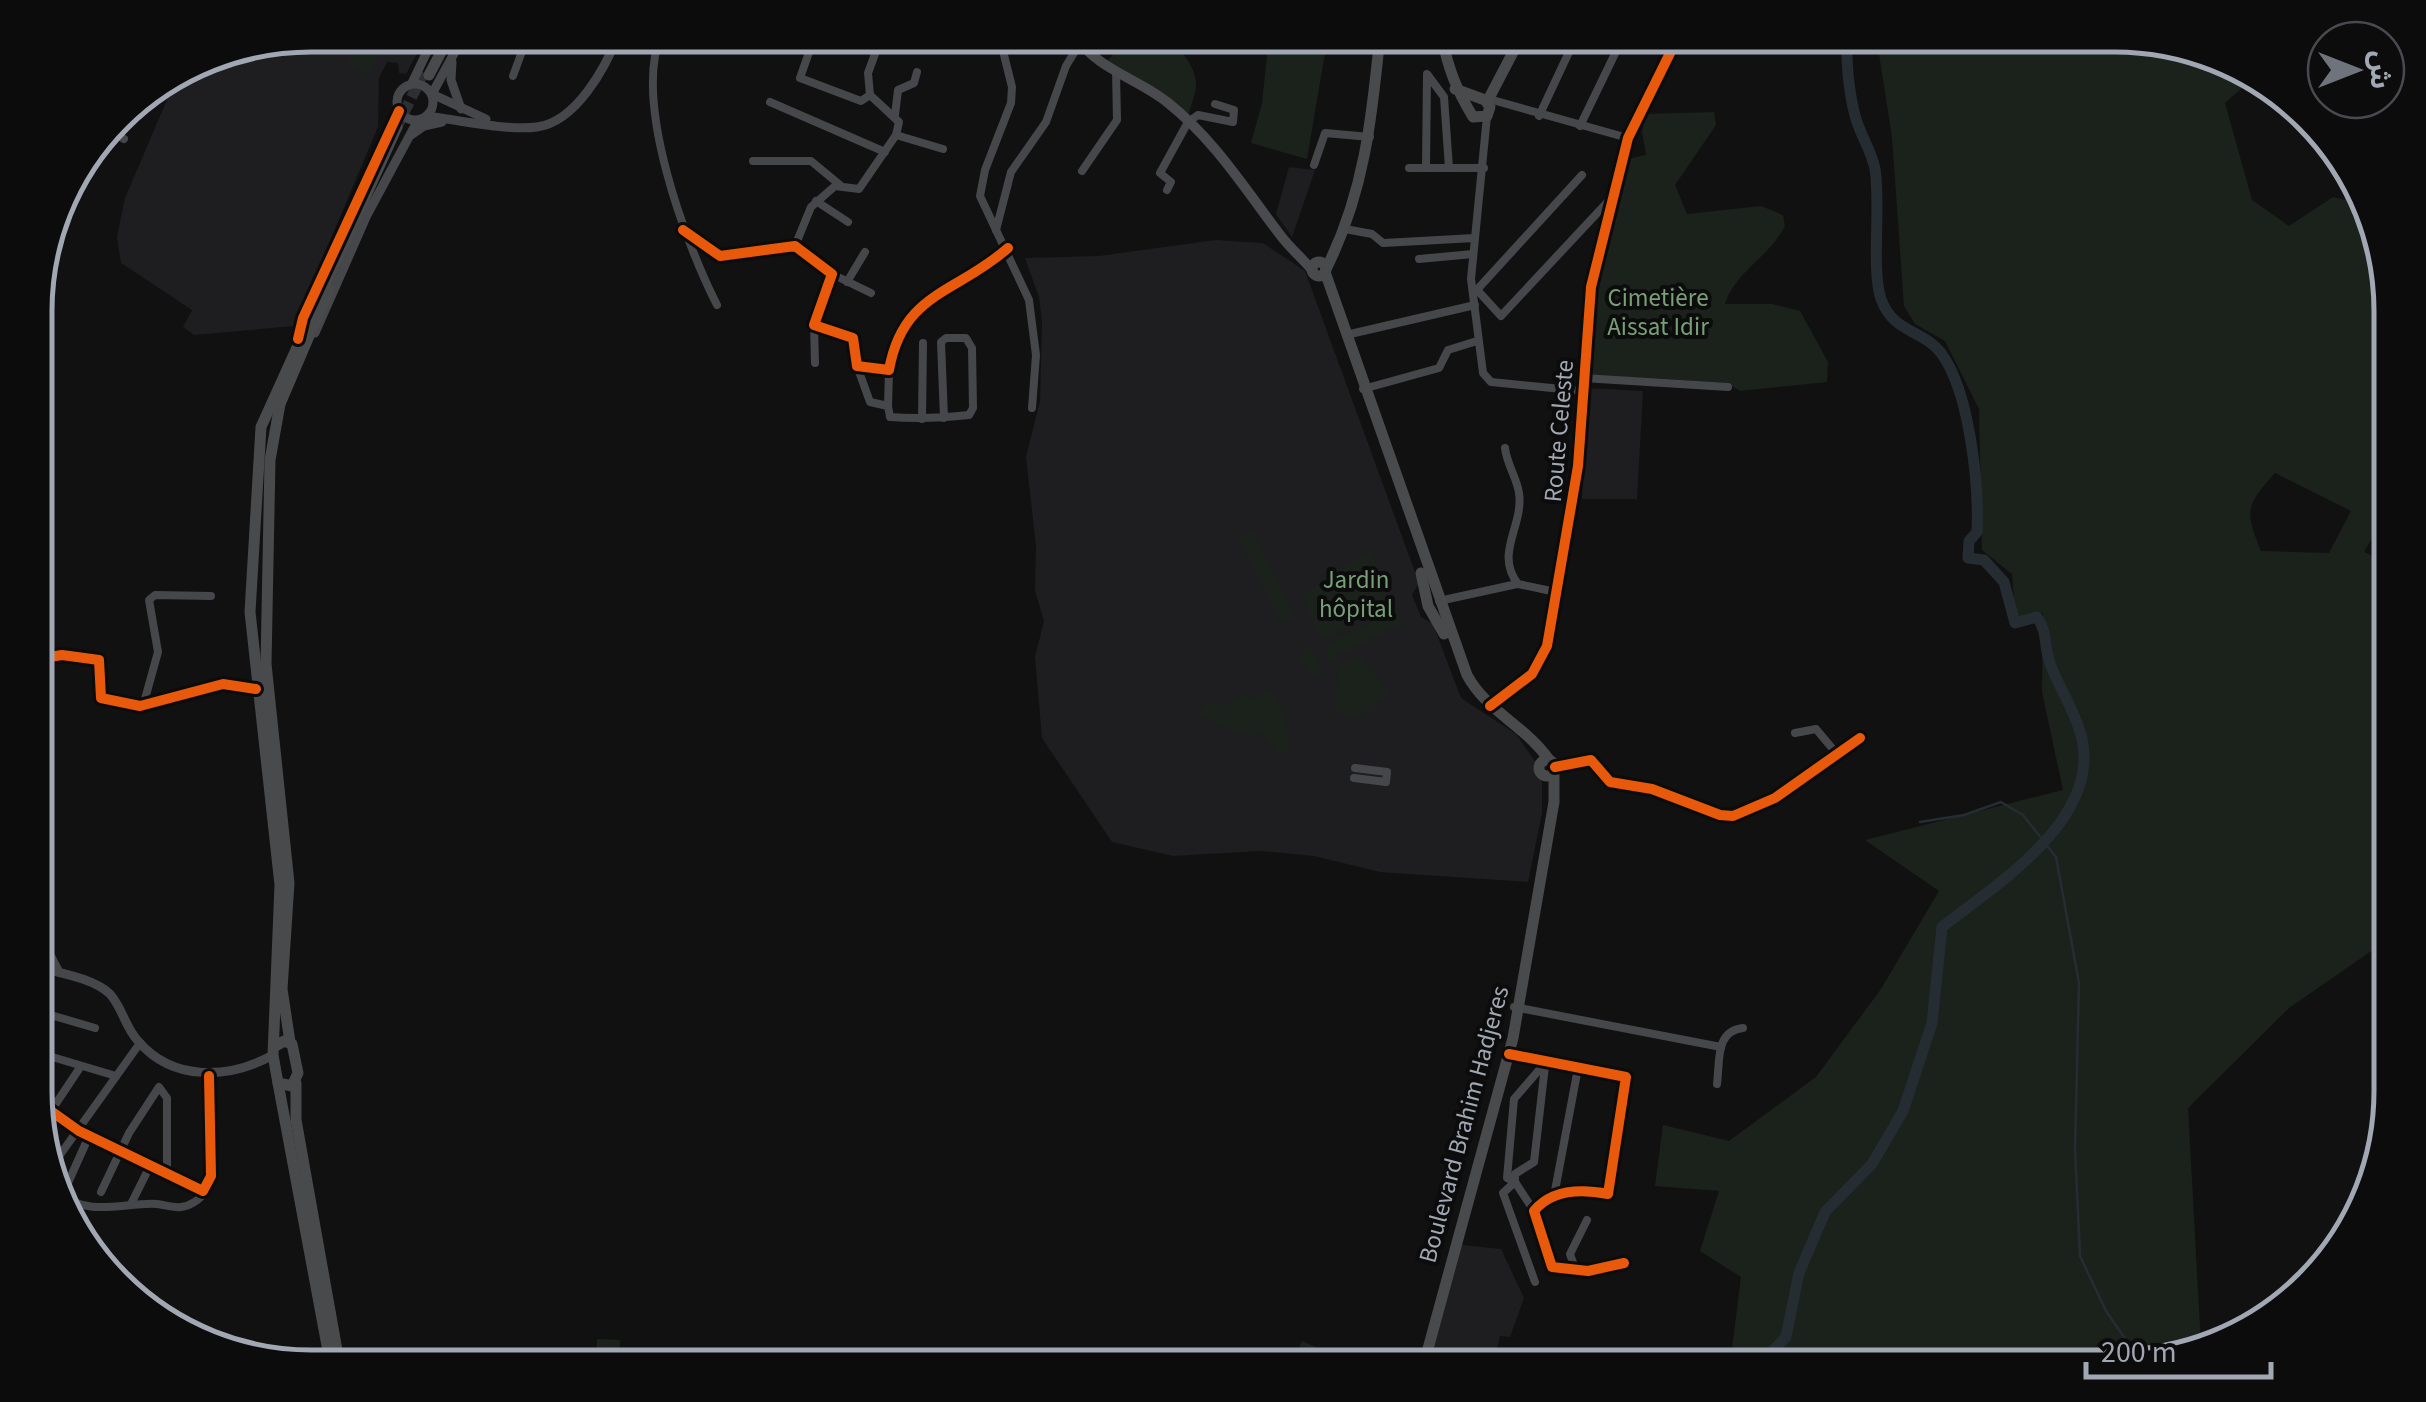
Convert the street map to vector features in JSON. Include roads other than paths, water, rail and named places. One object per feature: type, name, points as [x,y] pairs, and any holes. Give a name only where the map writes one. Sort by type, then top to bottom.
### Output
[{"type":"main road","points":[[427,75],[438,52]]},
{"type":"main road","points":[[1091,52],[1166,102],[1188,122],[1241,178],[1291,247],[1320,269],[1346,335],[1434,601],[1468,675],[1490,706],[1530,734],[1549,768]]},
{"type":"main road","points":[[1320,269],[1335,252],[1345,229],[1370,137],[1378,52]]},
{"type":"main road","points":[[1445,52],[1455,90],[1481,107],[1513,52]]},
{"type":"main road","points":[[327,1350],[273,1051],[272,991],[280,885],[256,689],[250,612],[251,556],[264,416],[403,129]]},
{"type":"main road","points":[[1320,269],[1434,601],[1473,695],[1532,743],[1549,768]]},
{"type":"main road","points":[[266,664],[272,446],[280,404],[302,341]]},
{"type":"main road","points":[[251,556],[258,553],[262,557],[261,641],[289,884],[282,989],[290,1042],[298,1064],[296,1120],[337,1350]]},
{"type":"main road","name":"Boulevard Brahim Hadjeres","points":[[1425,1349],[1509,1054],[1554,802],[1549,768]]},
{"type":"main road","points":[[1425,1349],[1516,1008]]},
{"type":"main road","points":[[273,1051],[290,1042]]},
{"type":"main road","points":[[276,1077],[289,1087],[296,1082]]},
{"type":"street","points":[[403,129],[433,106],[427,75],[432,52]]},
{"type":"street","points":[[455,52],[451,80],[461,116]]},
{"type":"street","points":[[513,76],[522,52]]},
{"type":"street","points":[[399,111],[422,118],[461,116],[539,128],[560,118],[596,81],[610,52]]},
{"type":"street","points":[[654,52],[653,91],[683,230],[717,304]]},
{"type":"street","points":[[809,52],[800,78],[862,101],[870,95]]},
{"type":"street","points":[[794,246],[816,201],[834,186],[860,189],[896,135],[900,122],[896,115],[870,95],[868,74],[876,52]]},
{"type":"street","points":[[1003,52],[1012,87],[1011,103],[985,170],[980,196],[1008,248],[1034,321],[1032,408]]},
{"type":"street","points":[[996,230],[1011,172],[1046,122],[1074,52]]},
{"type":"street","points":[[1538,116],[1570,52]]},
{"type":"street","points":[[1580,126],[1616,52]]},
{"type":"street","name":"Route Celeste","points":[[1490,706],[1541,663],[1573,504],[1592,287],[1628,138],[1671,52]]},
{"type":"street","points":[[403,129],[398,96],[453,56]]},
{"type":"street","points":[[896,115],[898,90],[914,82],[917,72]]},
{"type":"street","points":[[1082,171],[1118,120],[1116,72]]},
{"type":"street","points":[[1426,168],[1427,74],[1444,97],[1449,168]]},
{"type":"street","points":[[412,83],[426,86],[461,116]]},
{"type":"street","points":[[770,102],[885,152]]},
{"type":"street","points":[[1168,190],[1171,182],[1160,174],[1188,122],[1198,116],[1232,124],[1235,111],[1215,104]]},
{"type":"street","points":[[1582,391],[1491,382],[1484,373],[1477,341],[1472,254],[1484,168],[1481,107],[1628,138]]},
{"type":"street","points":[[403,129],[461,116]]},
{"type":"street","points":[[1314,166],[1324,133],[1370,137]]},
{"type":"street","points":[[896,135],[943,149]]},
{"type":"street","points":[[753,162],[811,162],[842,186]]},
{"type":"street","points":[[1410,168],[1484,168]]},
{"type":"street","points":[[1476,292],[1582,175]]},
{"type":"street","points":[[1476,292],[1501,316],[1617,192]]},
{"type":"street","points":[[816,201],[848,222]]},
{"type":"street","points":[[1345,229],[1372,234],[1383,243],[1475,238]]},
{"type":"street","points":[[683,230],[720,256],[794,246],[832,274],[872,294]]},
{"type":"street","points":[[944,418],[941,342],[946,338],[966,338],[972,348],[972,413],[944,418],[890,416],[893,347],[917,307],[981,270],[1008,248]]},
{"type":"street","points":[[847,282],[865,252]]},
{"type":"street","points":[[1420,259],[1472,254]]},
{"type":"street","points":[[815,363],[814,325],[832,274]]},
{"type":"street","points":[[1346,335],[1475,305]]},
{"type":"street","points":[[814,325],[852,338],[870,402],[888,406]]},
{"type":"street","points":[[1363,388],[1440,368],[1448,350],[1477,341]]},
{"type":"street","points":[[922,418],[923,342]]},
{"type":"street","points":[[857,366],[889,370]]},
{"type":"street","points":[[1583,378],[1728,387]]},
{"type":"street","points":[[1505,448],[1507,468],[1520,493],[1507,552],[1510,574],[1518,584]]},
{"type":"street","points":[[1434,601],[1518,584],[1556,592]]},
{"type":"street","points":[[144,706],[158,652],[149,600],[155,595],[210,596]]},
{"type":"street","points":[[52,656],[99,660],[100,698],[144,706],[223,684],[256,689]]},
{"type":"street","points":[[1795,733],[1816,729],[1836,754]]},
{"type":"street","points":[[1549,768],[1591,760],[1610,782],[1652,789],[1726,816],[1760,807],[1860,738]]},
{"type":"street","points":[[52,958],[60,973]]},
{"type":"street","points":[[52,971],[109,993],[140,1043],[162,1060],[209,1076],[252,1066],[273,1051]]},
{"type":"street","points":[[1516,1008],[1721,1047]]},
{"type":"street","points":[[52,1015],[95,1028]]},
{"type":"street","points":[[1717,1084],[1721,1047],[1728,1032],[1744,1028]]},
{"type":"street","points":[[60,1152],[140,1043]]},
{"type":"street","points":[[1509,1054],[1626,1077],[1608,1194],[1588,1190],[1554,1196],[1534,1211]]},
{"type":"street","points":[[52,1057],[116,1076]]},
{"type":"street","points":[[1546,1062],[1514,1099],[1505,1160],[1507,1178],[1515,1182],[1534,1211],[1552,1267],[1576,1272],[1624,1264]]},
{"type":"street","points":[[1535,1282],[1503,1193],[1515,1182],[1515,1174],[1534,1162],[1546,1062]]},
{"type":"street","points":[[54,1107],[81,1066]]},
{"type":"street","points":[[252,1066],[276,1077]]},
{"type":"street","points":[[1554,1196],[1578,1068]]},
{"type":"street","points":[[78,1203],[106,1208],[131,1204],[186,1207],[202,1198],[210,1176],[209,1076]]},
{"type":"street","points":[[100,1192],[153,1091],[162,1087],[168,1098],[167,1173]]},
{"type":"street","points":[[54,1113],[78,1131],[205,1190]]},
{"type":"street","points":[[69,1181],[89,1136]]},
{"type":"street","points":[[131,1204],[151,1164]]},
{"type":"street","points":[[1576,1272],[1570,1254],[1587,1220]]},
{"type":"waterway","points":[[1774,1349],[1786,1337],[1799,1273],[1825,1212],[1872,1164],[1903,1111],[1932,1023],[1942,927],[2039,847],[2060,823],[2075,796],[2083,769],[2079,728],[2052,670],[2041,624],[2037,617],[2015,623],[2004,582],[1984,560],[1968,558],[1969,541],[1977,532],[1974,465],[1966,414],[1951,370],[1941,353],[1900,325],[1881,299],[1875,169],[1853,109],[1847,52]]},
{"type":"waterway","points":[[1920,822],[1964,815],[2001,802],[2023,815],[2056,857],[2079,983],[2075,1149],[2080,1256],[2106,1311],[2132,1349]]},
{"type":"tunnel","points":[[397,127],[424,72]]},
{"type":"park label","name":"Cimetière Aissat Idir","points":[[1658,312]]},
{"type":"park label","name":"Jardin hôpital","points":[[1356,594]]}]
